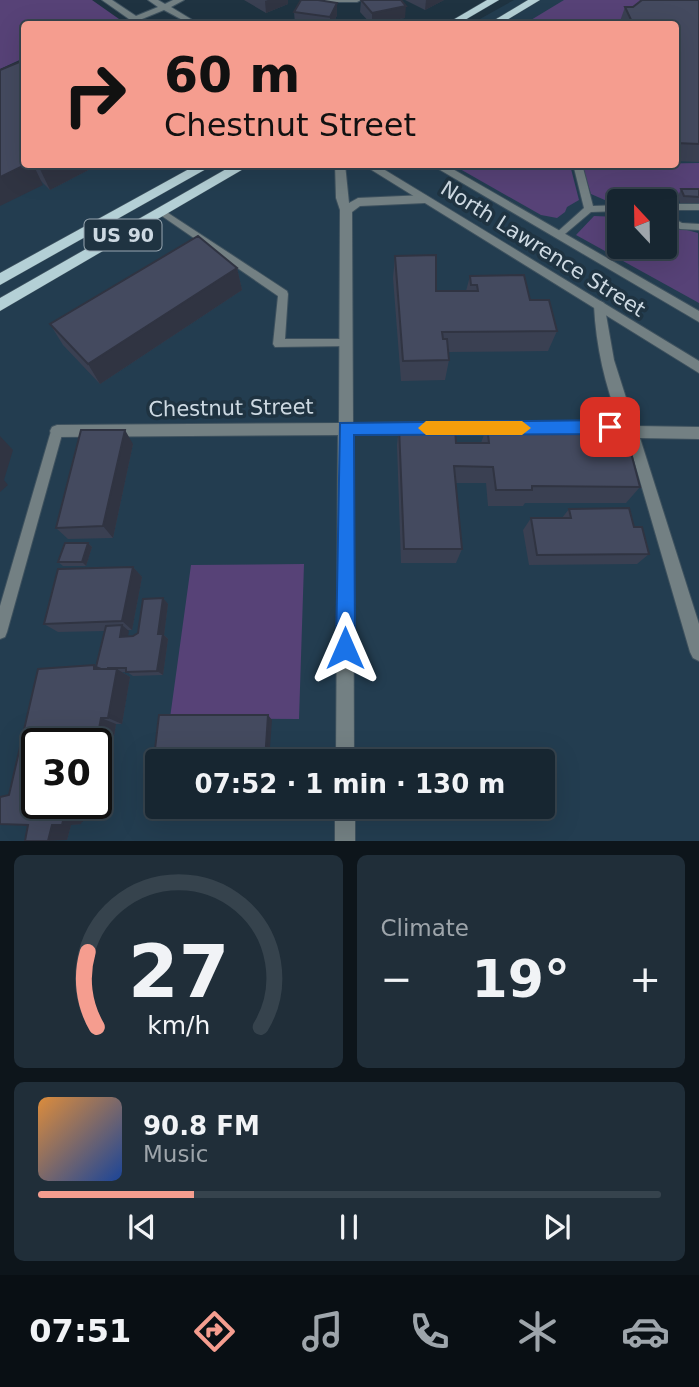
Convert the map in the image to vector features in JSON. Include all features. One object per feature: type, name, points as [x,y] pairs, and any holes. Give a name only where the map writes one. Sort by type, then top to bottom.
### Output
[{"type":"main road","points":[[456,21],[495,0]]},
{"type":"main road","points":[[499,21],[535,0]]},
{"type":"main road","name":"US 90","points":[[2,275],[202,168]]},
{"type":"main road","name":"US 90","points":[[0,305],[239,168]]},
{"type":"street","points":[[106,0],[138,21]]},
{"type":"street","points":[[152,0],[190,21]]},
{"type":"street","points":[[142,21],[180,0]]},
{"type":"street","points":[[327,0],[357,0]]},
{"type":"street","points":[[340,168],[341,198],[346,210],[345,749]]},
{"type":"street","name":"North Lawrence Street","points":[[374,168],[699,368]]},
{"type":"street","name":"North Lawrence Street","points":[[442,168],[699,317]]},
{"type":"street","points":[[346,210],[359,202],[425,199]]},
{"type":"street","points":[[600,306],[601,328],[630,432],[638,450],[699,652]]},
{"type":"street","name":"Chestnut Street","points":[[57,431],[610,427],[630,432],[699,433]]},
{"type":"street","points":[[345,819],[345,841]]},
{"type":"lane","points":[[578,168],[589,209]]},
{"type":"lane","points":[[677,206],[699,206]]},
{"type":"lane","points":[[677,206],[699,221]]},
{"type":"lane","points":[[559,236],[589,209],[607,208]]},
{"type":"lane","points":[[162,212],[282,294],[279,344],[346,343]]},
{"type":"lane","points":[[677,224],[699,228]]},
{"type":"lane","points":[[0,632],[57,431]]},
{"type":"shaded area","points":[[0,0],[92,0],[119,19],[21,21],[21,59],[0,69]]},
{"type":"shaded area","points":[[514,0],[699,0],[699,841],[0,841],[0,85],[21,154],[21,168],[679,168],[679,21],[476,21]]},
{"type":"shaded area","points":[[564,0],[699,0],[633,21],[529,21]]},
{"type":"shaded area","points":[[679,163],[699,163],[699,196],[677,196],[677,189],[607,189],[607,201],[591,194],[583,168],[679,168]]},
{"type":"shaded area","points":[[458,168],[571,168],[579,200],[567,207],[557,218],[541,215]]},
{"type":"shaded area","points":[[594,216],[607,217],[607,252],[576,235]]},
{"type":"shaded area","points":[[677,227],[698,233],[699,303],[619,259],[677,259]]},
{"type":"shaded area","points":[[304,564],[299,719],[170,718],[191,565]]},
{"type":"building","points":[[301,0],[337,3],[330,17],[294,12]]},
{"type":"building","points":[[361,0],[401,0],[406,6],[372,13]]},
{"type":"building","points":[[642,0],[699,0],[699,144],[679,143],[679,21],[632,21],[625,7],[633,7]]},
{"type":"building","points":[[21,61],[21,167],[0,177],[0,70]]},
{"type":"building","points":[[681,189],[699,189],[699,197],[684,196]]},
{"type":"building","points":[[198,236],[237,268],[88,364],[50,324]]},
{"type":"building","points":[[436,255],[436,291],[478,291],[477,285],[471,285],[470,276],[524,275],[530,300],[549,300],[557,331],[442,332],[443,339],[447,339],[449,360],[403,361],[395,256]]},
{"type":"building","points":[[487,426],[523,426],[524,430],[625,430],[640,487],[532,486],[532,490],[496,490],[493,467],[454,466],[462,549],[404,549],[399,427],[455,428],[456,443],[489,443]]},
{"type":"building","points":[[81,430],[125,430],[103,526],[56,528]]},
{"type":"building","points":[[629,508],[634,527],[642,527],[649,554],[537,555],[531,518],[571,518],[569,509]]},
{"type":"building","points":[[65,543],[88,543],[82,562],[58,562]]},
{"type":"building","points":[[133,567],[122,621],[44,624],[58,569]]},
{"type":"building","points":[[163,598],[158,634],[163,634],[157,671],[126,672],[126,668],[96,667],[106,626],[122,625],[120,637],[133,636],[138,633],[143,599]]},
{"type":"building","points":[[94,665],[94,669],[117,669],[108,718],[101,718],[99,728],[24,728],[38,669]]},
{"type":"building","points":[[159,715],[268,715],[266,749],[155,749]]},
{"type":"building","points":[[21,743],[21,819],[82,821],[63,821],[62,825],[52,825],[48,841],[25,841],[28,825],[0,824],[0,797],[9,795]]},
{"type":"slow traffic","points":[[426,428],[522,428]]},
{"type":"route","points":[[345,648],[346,428],[610,427]]}]
